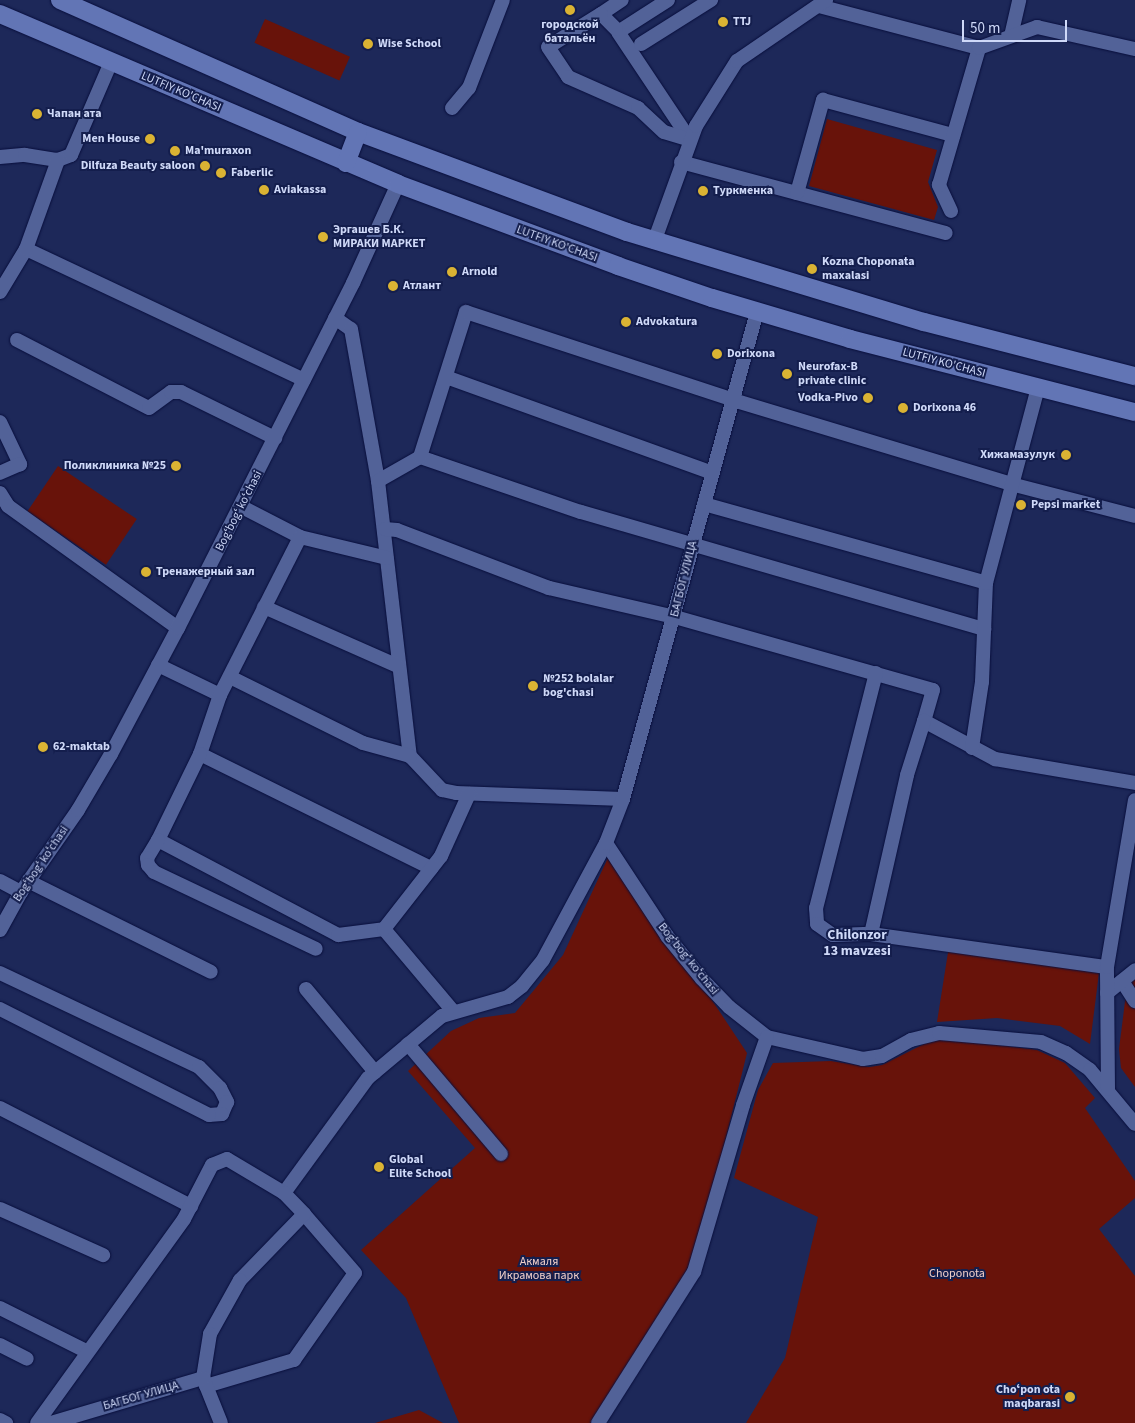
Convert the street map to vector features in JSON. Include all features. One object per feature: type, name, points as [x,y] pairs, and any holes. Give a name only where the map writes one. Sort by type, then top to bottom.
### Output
[{"type":"main road","points":[[60,0],[358,132],[654,242],[915,319],[1135,376]]},
{"type":"main road","name":"LUTFIY KO'CHASI","points":[[0,14],[346,163],[547,240],[757,312],[1038,388],[1135,412]]},
{"type":"main road","points":[[346,163],[358,132]]},
{"type":"street","points":[[452,108],[469,88],[503,0]]},
{"type":"street","points":[[622,0],[548,47],[568,77],[638,108],[664,132],[690,140]]},
{"type":"street","points":[[668,0],[618,32],[690,140]]},
{"type":"street","points":[[641,44],[711,0]]},
{"type":"street","points":[[1011,36],[1019,0]]},
{"type":"street","points":[[654,242],[690,140],[738,61],[822,3],[979,48],[1037,27],[1135,49]]},
{"type":"street","points":[[601,14],[616,28]]},
{"type":"street","points":[[951,211],[939,184],[979,48]]},
{"type":"street","points":[[0,157],[26,156],[58,160],[72,155],[111,62]]},
{"type":"street","points":[[797,193],[822,100],[953,135]]},
{"type":"street","points":[[0,292],[26,249],[58,160]]},
{"type":"street","points":[[681,162],[946,233]]},
{"type":"street","name":"Bogʻbogʻ koʻchasi","points":[[0,930],[25,886],[78,810],[178,628],[242,508],[398,184]]},
{"type":"street","points":[[26,249],[304,380]]},
{"type":"street","points":[[378,481],[420,457],[466,312],[733,400],[1011,484],[1135,516]]},
{"type":"street","name":"БАГБОГ УЛИЦА","points":[[284,1193],[375,1072],[442,1016],[453,1011],[508,997],[522,986],[543,960],[606,843],[623,799],[675,617],[712,473],[757,312]]},
{"type":"street","points":[[335,318],[351,329],[378,481],[385,529],[398,666],[410,756]]},
{"type":"street","points":[[17,340],[149,408],[171,392],[181,392],[275,438]]},
{"type":"street","points":[[446,377],[712,473]]},
{"type":"street","points":[[972,748],[982,682],[986,583],[1038,388]]},
{"type":"street","points":[[0,422],[20,464],[0,473]]},
{"type":"street","points":[[420,457],[693,545],[984,629]]},
{"type":"street","points":[[0,493],[8,506],[178,628]]},
{"type":"street","points":[[704,504],[986,583]]},
{"type":"street","points":[[242,508],[300,537],[388,558]]},
{"type":"street","points":[[385,529],[397,530],[549,588],[675,617],[933,690],[907,775],[871,934]]},
{"type":"street","points":[[300,537],[220,696],[200,754],[158,840],[147,858],[148,865],[154,872],[316,949]]},
{"type":"street","points":[[264,607],[398,666]]},
{"type":"street","points":[[158,665],[220,696]]},
{"type":"street","points":[[876,673],[816,908],[817,924],[833,935],[871,934],[1107,967]]},
{"type":"street","points":[[230,677],[362,743],[410,756],[442,790],[469,794],[623,799]]},
{"type":"street","points":[[924,721],[995,759],[1135,783]]},
{"type":"street","points":[[200,754],[431,868]]},
{"type":"street","points":[[158,840],[338,935],[384,929],[441,856],[469,794]]},
{"type":"street","points":[[1108,1089],[1107,967],[1135,800]]},
{"type":"street","name":"Bogʻbogʻ koʻchasi","points":[[606,843],[667,936],[702,979],[729,1007],[767,1037]]},
{"type":"street","points":[[0,880],[25,886],[211,972]]},
{"type":"street","points":[[384,929],[453,1011]]},
{"type":"street","points":[[1107,993],[1135,970]]},
{"type":"street","points":[[0,973],[198,1067],[220,1088],[227,1102],[222,1114],[209,1115],[0,1009]]},
{"type":"street","points":[[1122,981],[1135,1001]]},
{"type":"street","points":[[306,989],[375,1072]]},
{"type":"street","points":[[598,1423],[694,1272],[737,1124],[767,1037],[825,1053],[863,1059],[882,1056],[911,1040],[939,1033],[1041,1042],[1078,1060],[1108,1089],[1135,1124]]},
{"type":"street","points":[[408,1044],[501,1154]]},
{"type":"street","points":[[0,1108],[191,1206]]},
{"type":"street","points":[[37,1423],[191,1206],[212,1165],[219,1160],[227,1159],[284,1193],[304,1214],[236,1285],[210,1334],[205,1382],[221,1423]]},
{"type":"street","points":[[0,1209],[103,1254]]},
{"type":"street","name":"БАГБОГ УЛИЦА","points":[[51,1423],[294,1360],[355,1273],[304,1214]]},
{"type":"street","points":[[0,1308],[88,1352]]},
{"type":"street","points":[[0,1345],[27,1359]]},
{"type":"street","points":[[0,1420],[6,1423]]},
{"type":"green space","points":[[265,19],[350,57],[339,81],[254,43]]},
{"type":"green space","points":[[827,119],[937,150],[928,182],[938,207],[934,220],[809,186]]},
{"type":"green space","points":[[58,466],[137,519],[106,565],[27,512]]},
{"type":"green space","name":"Акмаля Икрамова парк","points":[[612,849],[747,1053],[694,1266],[605,1423],[459,1423],[406,1298],[361,1250],[475,1148],[408,1071],[451,1031],[479,1018],[515,1013],[563,955]]},
{"type":"green space","points":[[949,946],[1099,973],[1090,1044],[1060,1026],[997,1018],[937,1022]]},
{"type":"green space","points":[[1135,977],[1135,1087],[1121,1068],[1119,1049],[1127,986]]},
{"type":"green space","name":"Choponota","points":[[932,1040],[961,1040],[1037,1050],[1065,1063],[1095,1098],[1085,1108],[1135,1181],[1135,1198],[1099,1229],[1135,1276],[1135,1423],[746,1423],[785,1358],[818,1217],[734,1178],[758,1090],[773,1063],[831,1061],[869,1067],[882,1065]]},
{"type":"green space","points":[[419,1410],[443,1423],[375,1423]]},
{"type":"place","name":"городской батальён","points":[[570,10]]},
{"type":"place","name":"TTJ","points":[[723,22]]},
{"type":"place","name":"Wise School","points":[[368,44]]},
{"type":"place","name":"Чапан ата","points":[[37,114]]},
{"type":"place","name":"Men House","points":[[150,139]]},
{"type":"place","name":"Ma'muraxon","points":[[175,151]]},
{"type":"place","name":"Dilfuza Beauty saloon","points":[[205,166]]},
{"type":"place","name":"Faberlic","points":[[221,173]]},
{"type":"place","name":"Aviakassa","points":[[264,190]]},
{"type":"place","name":"Туркменка","points":[[703,191]]},
{"type":"place","name":"Эргашев Б.К. МИРАКИ МАРКЕТ","points":[[323,237]]},
{"type":"place","name":"Kozna Choponata maxalasi","points":[[812,269]]},
{"type":"place","name":"Arnold","points":[[452,272]]},
{"type":"place","name":"Атлант","points":[[393,286]]},
{"type":"place","name":"Advokatura","points":[[626,322]]},
{"type":"place","name":"Dorixona","points":[[717,354]]},
{"type":"place","name":"Neurofax-B private clinic","points":[[787,374]]},
{"type":"place","name":"Vodka-Pivo","points":[[868,398]]},
{"type":"place","name":"Dorixona 46","points":[[903,408]]},
{"type":"place","name":"Хижамазулук","points":[[1066,455]]},
{"type":"place","name":"Поликлиника №25","points":[[176,466]]},
{"type":"place","name":"Pepsi market","points":[[1021,505]]},
{"type":"place","name":"Тренажерный зал","points":[[146,572]]},
{"type":"place","name":"№252 bolalar bog'chasi","points":[[533,686]]},
{"type":"place","name":"62-maktab","points":[[43,747]]},
{"type":"place","name":"Global Elite School","points":[[379,1167]]},
{"type":"place","name":"Choʻpon ota maqbarasi","points":[[1070,1397]]},
{"type":"district","name":"Chilonzor 13 mavzesi","points":[[857,944]]}]
